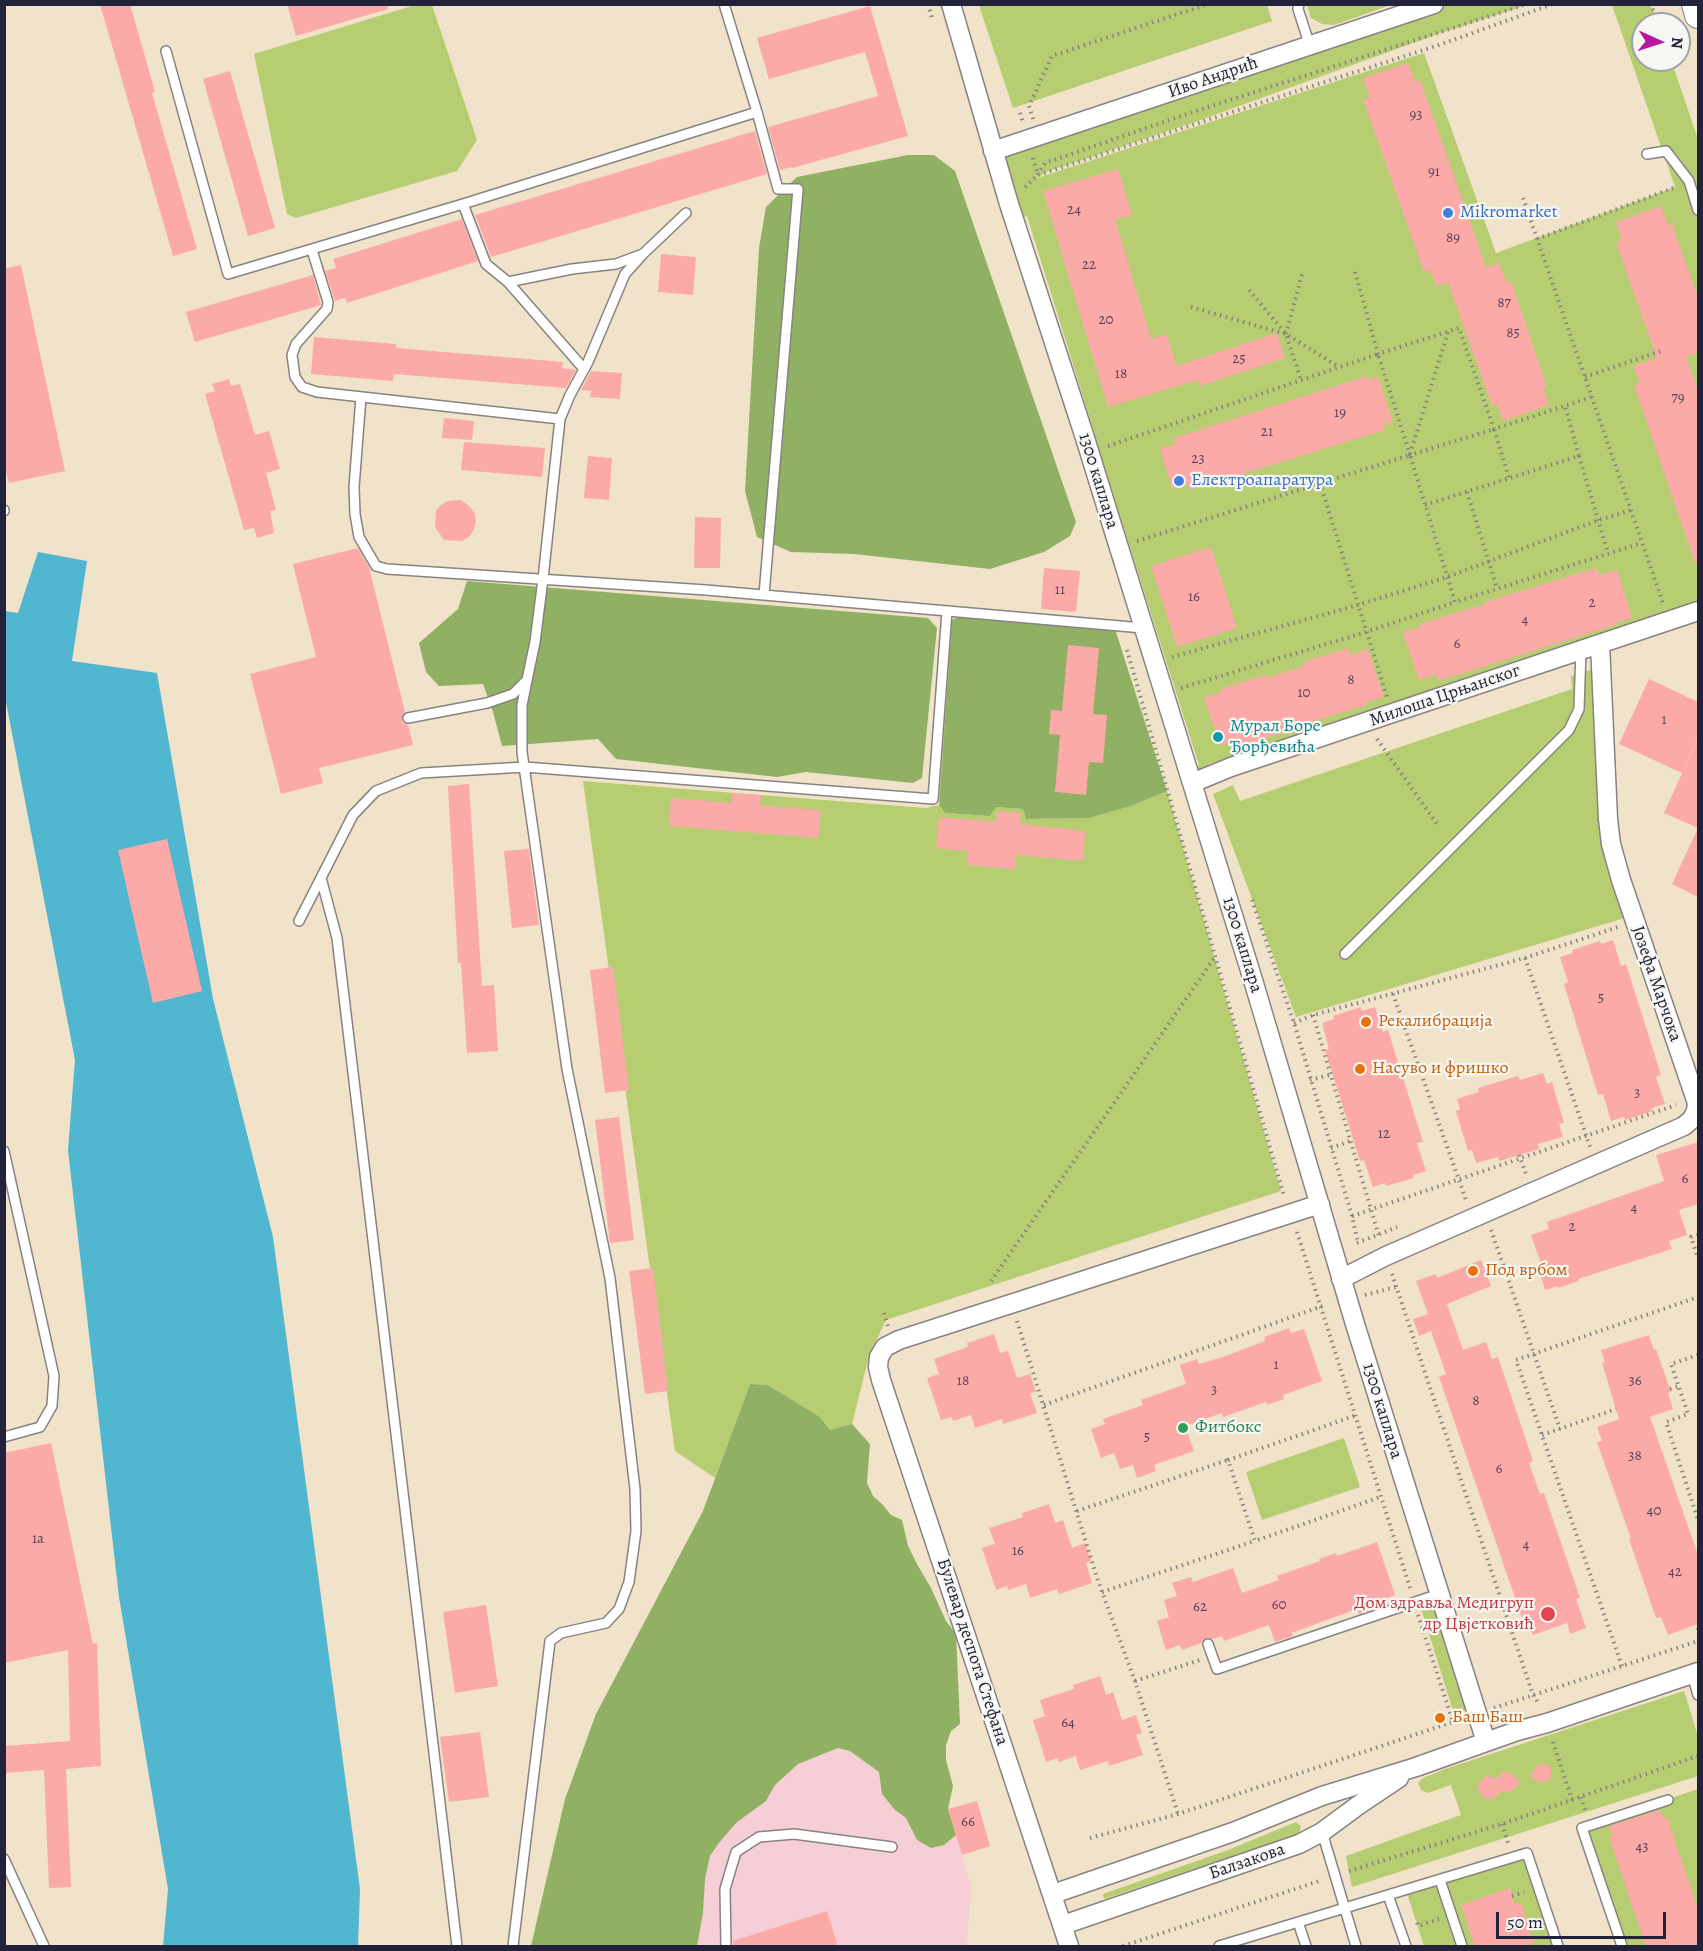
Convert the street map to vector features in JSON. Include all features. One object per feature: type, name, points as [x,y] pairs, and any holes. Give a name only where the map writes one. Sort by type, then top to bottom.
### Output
[{"type":"street","name":"1300 каплара","points":[[951,4],[993,151],[1192,783],[1341,1279],[1486,1742]]},
{"type":"street","name":"Иво Андрић","points":[[993,151],[1434,4]]},
{"type":"street","points":[[1695,4],[1698,15]]},
{"type":"street","name":"Милоша Црњанског","points":[[1192,783],[1231,767],[1698,611]]},
{"type":"street","name":"Јозефа Марчока","points":[[1341,1279],[1480,1205],[1684,1126],[1692,1119],[1696,1111],[1697,1103],[1621,880],[1611,844],[1600,644]]},
{"type":"street","points":[[1011,1304],[1320,1204]]},
{"type":"street","name":"Булевар деспота Стефана","points":[[1011,1304],[899,1340],[885,1347],[879,1357],[878,1367],[1069,1947]]},
{"type":"street","name":"Балзакова","points":[[1053,1894],[1233,1832],[1322,1796],[1416,1767],[1695,1673]]},
{"type":"street","name":"Балзакова","points":[[1063,1925],[1299,1844],[1322,1832],[1416,1767]]},
{"type":"lane","points":[[724,4],[778,189],[798,189],[764,595]]},
{"type":"lane","points":[[1297,6],[1310,46]]},
{"type":"lane","points":[[166,51],[228,274],[463,204],[757,112]]},
{"type":"lane","points":[[1647,154],[1666,151],[1689,181],[1698,210]]},
{"type":"lane","points":[[463,204],[486,264],[508,282],[584,369]]},
{"type":"lane","points":[[513,1947],[550,1641],[561,1633],[606,1623],[619,1610],[629,1582],[636,1531],[636,1489],[610,1278],[567,1069],[522,752],[522,705],[535,642],[560,419],[625,274],[686,213]]},
{"type":"lane","points":[[312,250],[328,302],[327,309],[296,344],[292,355],[295,377],[302,387],[317,392],[361,398],[560,419]]},
{"type":"lane","points":[[508,282],[572,269],[616,264],[643,254]]},
{"type":"lane","points":[[361,398],[354,487],[355,514],[359,537],[376,566],[387,569],[764,595],[1143,627]]},
{"type":"lane","points":[[299,921],[353,815],[376,791],[421,773],[525,768],[933,799],[947,611]]},
{"type":"lane","points":[[1345,954],[1569,730],[1579,709],[1581,650]]},
{"type":"lane","points":[[408,718],[487,703],[513,694],[527,680]]},
{"type":"lane","points":[[321,878],[337,938],[456,1947]]},
{"type":"lane","points":[[4,1151],[54,1376],[52,1406],[40,1427],[4,1437]]},
{"type":"lane","points":[[1208,1644],[1217,1669],[1439,1594]]},
{"type":"lane","points":[[1695,1673],[1698,1695]]},
{"type":"lane","points":[[1622,1947],[1582,1828],[1668,1800]]},
{"type":"lane","points":[[1322,1832],[1356,1947]]},
{"type":"lane","points":[[726,1947],[725,1889],[736,1852],[759,1837],[794,1834],[892,1847]]},
{"type":"lane","points":[[1219,1947],[1250,1942],[1298,1922],[1527,1853],[1558,1947]]},
{"type":"lane","points":[[4,1858],[44,1947]]},
{"type":"lane","points":[[1440,1880],[1462,1947]]},
{"type":"lane","points":[[1388,1895],[1406,1947]]},
{"type":"lane","points":[[1298,1922],[1306,1947]]},
{"type":"path","points":[[1034,123],[1029,106],[1052,56],[1208,4]]},
{"type":"path","points":[[1024,188],[1046,164],[1056,160],[1193,112],[1527,4]]},
{"type":"path","points":[[1038,175],[1442,44],[1553,4]]},
{"type":"path","points":[[1650,4],[1654,11]]},
{"type":"path","points":[[1537,239],[1689,181]]},
{"type":"path","points":[[1523,198],[1669,620]]},
{"type":"path","points":[[1355,272],[1455,602]]},
{"type":"path","points":[[1286,334],[1302,274]]},
{"type":"path","points":[[1249,291],[1286,334],[1301,380]]},
{"type":"path","points":[[1191,307],[1286,334],[1340,368]]},
{"type":"path","points":[[1089,452],[1459,328],[1509,478]]},
{"type":"path","points":[[1410,455],[1448,332]]},
{"type":"path","points":[[1585,377],[1661,351]]},
{"type":"path","points":[[1129,543],[1592,397]]},
{"type":"path","points":[[1565,406],[1608,554]]},
{"type":"path","points":[[1425,505],[1579,456]]},
{"type":"path","points":[[1320,483],[1389,703]]},
{"type":"path","points":[[1467,492],[1497,588]]},
{"type":"path","points":[[1165,659],[1358,605],[1448,577],[1631,510]]},
{"type":"path","points":[[1175,690],[1366,632],[1642,543]]},
{"type":"path","points":[[1120,626],[1281,1191],[1292,1214],[1354,1416],[1453,1722]]},
{"type":"path","points":[[1365,723],[1437,824]]},
{"type":"path","points":[[1248,890],[1294,1023],[1358,1243],[1400,1226]]},
{"type":"path","points":[[1294,1023],[1313,1015],[1525,958],[1620,926],[1623,937]]},
{"type":"path","points":[[991,1281],[1215,957]]},
{"type":"path","points":[[1525,958],[1590,1148],[1580,1152]]},
{"type":"path","points":[[1393,994],[1467,1202],[1480,1205],[1560,1429]]},
{"type":"path","points":[[1313,1015],[1378,1234],[1533,1695],[1547,1723],[1572,1800]]},
{"type":"path","points":[[1310,1080],[1331,1074]]},
{"type":"path","points":[[1352,1216],[1677,1105],[1678,1109],[1667,1114]]},
{"type":"path","points":[[1331,1148],[1352,1141]]},
{"type":"path","points":[[1520,1157],[1526,1176],[1537,1171]]},
{"type":"path","points":[[1698,1235],[1691,1237],[1698,1258]]},
{"type":"path","points":[[1044,1406],[1321,1307],[1396,1287]]},
{"type":"path","points":[[1622,1666],[1516,1360],[1698,1297]]},
{"type":"path","points":[[1011,1304],[1102,1592],[1135,1681],[1178,1814]]},
{"type":"path","points":[[1698,1355],[1671,1364],[1688,1414],[1666,1422],[1698,1520]]},
{"type":"path","points":[[1670,1389],[1679,1386]]},
{"type":"path","points":[[1542,1435],[1616,1409]]},
{"type":"path","points":[[1077,1511],[1354,1416]]},
{"type":"path","points":[[1227,1460],[1255,1541]]},
{"type":"path","points":[[1691,1497],[1698,1494]]},
{"type":"path","points":[[1102,1592],[1380,1497]]},
{"type":"path","points":[[1090,1838],[1178,1814],[1698,1641]]},
{"type":"path","points":[[1123,1947],[1334,1876],[1502,1824],[1698,1756]]},
{"type":"path","points":[[1406,1890],[1418,1926],[1451,1915]]},
{"type":"path","points":[[1406,1890],[1420,1935]]},
{"type":"path","points":[[1512,1896],[1524,1892]]},
{"type":"shaded area","points":[[838,1748],[850,1751],[879,1772],[882,1794],[895,1810],[906,1818],[917,1840],[944,1845],[956,1835],[971,1887],[967,1946],[697,1946],[703,1913],[704,1879],[710,1856],[718,1844],[737,1821],[766,1801],[775,1785],[798,1764]]},
{"type":"green space","points":[[1307,4],[1391,5],[1334,25],[1322,24],[1311,18]]},
{"type":"green space","points":[[1435,4],[1527,5],[1438,34],[1195,122],[1049,171],[1034,179],[1424,53],[1496,253],[1675,187],[1635,72],[1675,72],[1698,139],[1698,601],[1209,764],[1212,775],[1187,769],[1199,765],[1109,481],[1099,483],[1085,438],[1095,435],[1027,216],[1014,220],[993,151]]},
{"type":"green space","points":[[415,5],[432,5],[477,140],[457,171],[296,218],[287,214],[254,54]]},
{"type":"green space","points":[[979,5],[1267,5],[1272,21],[1013,108]]},
{"type":"green space","points":[[1612,5],[1649,5],[1654,11],[1631,12],[1631,60]]},
{"type":"green space","points":[[908,155],[934,155],[955,171],[1076,522],[1070,536],[1044,552],[990,569],[854,554],[791,552],[757,537],[745,491],[759,248],[766,207],[797,177]]},
{"type":"green space","points":[[467,581],[928,618],[937,628],[922,778],[913,783],[806,772],[777,777],[616,759],[598,739],[502,746],[483,684],[439,686],[426,672],[419,643],[458,609]]},
{"type":"green space","points":[[965,613],[1114,626],[1167,791],[1131,806],[1089,818],[1026,819],[1023,809],[996,807],[990,816],[945,813],[939,805],[952,620]]},
{"type":"green space","points":[[1600,667],[1606,823],[1628,917],[1296,1017],[1213,794],[1233,785],[1240,801],[1572,689],[1571,676]]},
{"type":"green space","points":[[583,781],[926,808],[939,805],[945,813],[990,816],[996,807],[1023,809],[1026,819],[1089,818],[1131,806],[1167,791],[1281,1191],[886,1320],[869,1356],[852,1424],[830,1430],[820,1417],[768,1385],[750,1384],[715,1478],[675,1451]]},
{"type":"green space","points":[[750,1384],[768,1385],[820,1417],[830,1430],[852,1424],[870,1444],[867,1483],[873,1496],[891,1515],[902,1520],[908,1546],[946,1621],[956,1634],[960,1724],[951,1731],[946,1745],[946,1760],[953,1786],[948,1809],[956,1835],[944,1845],[931,1848],[917,1840],[906,1818],[895,1810],[882,1794],[879,1772],[850,1751],[838,1748],[798,1764],[775,1785],[766,1801],[737,1822],[718,1844],[710,1856],[705,1879],[703,1913],[697,1946],[531,1946],[565,1799],[596,1714],[703,1511]]},
{"type":"green space","points":[[1344,1438],[1360,1487],[1262,1520],[1246,1472]]},
{"type":"green space","points":[[1432,1601],[1467,1710],[1454,1714],[1420,1605]]},
{"type":"green space","points":[[1684,1691],[1698,1736],[1698,1776],[1352,1887],[1346,1856],[1461,1815],[1451,1785],[1428,1793],[1421,1790],[1418,1783],[1423,1778]]},
{"type":"green space","points":[[1698,1789],[1698,1946],[1623,1946],[1582,1828]]},
{"type":"green space","points":[[1296,1822],[1301,1826],[1299,1834],[1104,1899],[1103,1894],[1228,1850]]},
{"type":"green space","points":[[1528,1853],[1559,1946],[1424,1946],[1406,1890]]},
{"type":"water","points":[[38,552],[87,561],[72,661],[157,673],[213,999],[273,1237],[360,1889],[358,1946],[163,1946],[168,1889],[119,1597],[68,1150],[75,1060],[5,697],[4,611],[18,613]]},
{"type":"building","points":[[100,4],[130,4],[155,92],[152,93],[197,249],[173,256]]},
{"type":"building","points":[[287,4],[387,4],[388,9],[296,36]]},
{"type":"building","points":[[870,6],[908,136],[780,170],[768,127],[878,96],[865,52],[769,79],[757,38]]},
{"type":"building","points":[[1408,63],[1415,82],[1420,80],[1486,267],[1499,263],[1506,282],[1511,281],[1547,387],[1543,388],[1549,405],[1503,421],[1497,404],[1492,406],[1448,282],[1436,286],[1430,270],[1424,272],[1363,99],[1370,97],[1363,78]]},
{"type":"building","points":[[230,71],[275,228],[248,236],[203,79]]},
{"type":"building","points":[[755,131],[767,174],[491,257],[475,215]]},
{"type":"building","points":[[1118,169],[1132,215],[1115,219],[1151,339],[1167,334],[1176,366],[1277,333],[1285,358],[1200,386],[1198,380],[1108,407],[1043,191]]},
{"type":"building","points":[[1661,206],[1668,225],[1672,224],[1698,298],[1698,352],[1686,357],[1698,390],[1698,562],[1695,563],[1634,385],[1640,383],[1633,366],[1657,358],[1616,243],[1622,240],[1616,222]]},
{"type":"building","points":[[462,219],[478,261],[347,303],[345,298],[335,301],[325,271],[336,268],[333,259]]},
{"type":"building","points":[[661,254],[696,257],[693,295],[658,292]]},
{"type":"building","points":[[21,265],[65,471],[9,483],[4,463],[4,269]]},
{"type":"building","points":[[313,275],[321,305],[195,342],[186,312]]},
{"type":"building","points":[[314,337],[396,344],[396,348],[563,362],[562,368],[576,370],[566,388],[394,374],[393,381],[311,374]]},
{"type":"building","points":[[591,371],[622,373],[620,399],[590,397],[591,391],[581,390]]},
{"type":"building","points":[[1367,376],[1369,380],[1378,377],[1393,422],[1383,425],[1385,430],[1190,490],[1188,484],[1172,489],[1160,449],[1176,444],[1174,438]]},
{"type":"building","points":[[229,379],[231,386],[240,384],[255,435],[269,431],[280,469],[266,473],[276,510],[270,511],[274,533],[257,538],[254,528],[244,530],[205,394],[215,391],[212,384]]},
{"type":"building","points":[[444,418],[474,421],[472,440],[442,438]]},
{"type":"building","points":[[464,442],[545,448],[542,477],[461,470]]},
{"type":"building","points":[[588,456],[612,458],[609,500],[584,498]]},
{"type":"building","points":[[461,500],[475,514],[476,522],[473,531],[462,541],[444,540],[435,527],[436,511],[448,501]]},
{"type":"building","points":[[695,517],[721,518],[720,568],[694,568]]},
{"type":"building","points":[[1211,547],[1237,628],[1177,647],[1151,566]]},
{"type":"building","points":[[358,548],[369,567],[405,712],[402,720],[408,725],[413,745],[319,768],[323,783],[281,794],[250,674],[316,657],[293,564]]},
{"type":"building","points":[[1044,568],[1080,571],[1076,612],[1041,609]]},
{"type":"building","points":[[1597,568],[1599,575],[1617,570],[1632,618],[1438,681],[1436,674],[1419,680],[1403,632],[1421,627],[1420,624],[1485,604],[1485,602]]},
{"type":"building","points":[[1068,645],[1099,648],[1093,714],[1107,715],[1103,763],[1089,762],[1086,795],[1055,792],[1060,735],[1049,734],[1051,710],[1062,711]]},
{"type":"building","points":[[1348,648],[1350,655],[1368,649],[1384,697],[1366,702],[1367,705],[1240,746],[1238,740],[1221,746],[1204,698],[1221,692],[1221,689],[1304,666],[1303,662]]},
{"type":"building","points":[[1649,679],[1698,702],[1698,737],[1682,773],[1619,744]]},
{"type":"building","points":[[1698,738],[1698,828],[1664,813]]},
{"type":"building","points":[[469,784],[482,986],[494,985],[498,1051],[467,1053],[461,963],[458,963],[448,786]]},
{"type":"building","points":[[732,793],[761,795],[760,806],[821,810],[818,838],[669,826],[671,798],[732,803]]},
{"type":"building","points":[[997,811],[1021,813],[1020,824],[1085,831],[1083,861],[1016,855],[1015,869],[967,865],[968,851],[936,848],[939,817],[996,822]]},
{"type":"building","points":[[1698,828],[1698,897],[1672,884]]},
{"type":"building","points":[[167,839],[202,991],[153,1003],[118,850]]},
{"type":"building","points":[[529,849],[539,925],[512,928],[504,851]]},
{"type":"building","points":[[1613,940],[1621,966],[1626,964],[1661,1075],[1656,1077],[1665,1104],[1625,1120],[1624,1117],[1611,1121],[1603,1094],[1598,1095],[1564,984],[1568,982],[1560,957],[1573,953],[1572,950],[1600,941],[1601,944]]},
{"type":"building","points":[[613,967],[629,1090],[605,1093],[590,970]]},
{"type":"building","points":[[1361,1007],[1362,1011],[1375,1007],[1383,1032],[1388,1030],[1423,1142],[1417,1143],[1426,1171],[1413,1175],[1414,1178],[1386,1186],[1385,1183],[1373,1187],[1364,1160],[1360,1161],[1325,1050],[1329,1049],[1322,1023],[1334,1019],[1333,1016]]},
{"type":"building","points":[[1543,1073],[1547,1084],[1552,1082],[1564,1123],[1559,1124],[1563,1137],[1538,1144],[1539,1149],[1499,1161],[1498,1157],[1476,1163],[1472,1150],[1468,1151],[1456,1111],[1460,1109],[1457,1099],[1479,1092],[1478,1088],[1518,1076],[1520,1080]]},
{"type":"building","points":[[619,1117],[634,1240],[610,1243],[595,1120]]},
{"type":"building","points":[[1698,1142],[1698,1204],[1679,1210],[1687,1235],[1669,1241],[1672,1249],[1578,1279],[1579,1281],[1558,1288],[1558,1286],[1545,1290],[1538,1267],[1542,1266],[1531,1235],[1549,1229],[1547,1222],[1664,1181],[1656,1155]]},
{"type":"building","points":[[1481,1260],[1491,1286],[1447,1304],[1463,1350],[1486,1342],[1492,1359],[1498,1357],[1533,1461],[1529,1463],[1540,1494],[1544,1493],[1580,1598],[1576,1599],[1586,1628],[1570,1634],[1567,1623],[1533,1635],[1526,1617],[1522,1618],[1439,1377],[1446,1374],[1431,1331],[1419,1336],[1413,1319],[1428,1314],[1416,1281],[1436,1274],[1437,1278]]},
{"type":"building","points":[[653,1268],[668,1391],[645,1394],[629,1271]]},
{"type":"building","points":[[1289,1328],[1291,1333],[1304,1329],[1322,1381],[1283,1395],[1284,1399],[1267,1405],[1266,1402],[1223,1417],[1222,1413],[1185,1426],[1194,1451],[1154,1465],[1156,1471],[1137,1478],[1133,1465],[1120,1469],[1114,1453],[1101,1458],[1091,1429],[1105,1424],[1103,1419],[1143,1405],[1141,1400],[1186,1384],[1180,1365],[1197,1359],[1199,1364],[1223,1357],[1265,1341],[1264,1337]]},
{"type":"building","points":[[994,1334],[1000,1353],[1008,1351],[1017,1378],[1030,1374],[1036,1392],[1030,1393],[1037,1413],[1003,1424],[1002,1419],[975,1428],[971,1415],[953,1421],[952,1417],[941,1420],[927,1378],[939,1374],[934,1359],[968,1347],[967,1343]]},
{"type":"building","points":[[1649,1335],[1671,1392],[1668,1393],[1673,1409],[1650,1417],[1698,1555],[1698,1624],[1668,1635],[1661,1617],[1656,1618],[1597,1442],[1602,1441],[1597,1427],[1619,1419],[1602,1363],[1605,1362],[1601,1350]]},
{"type":"building","points":[[51,1443],[93,1644],[97,1643],[101,1766],[66,1769],[71,1887],[49,1888],[44,1770],[4,1773],[4,1746],[70,1741],[68,1650],[4,1663],[4,1453]]},
{"type":"building","points":[[1049,1504],[1055,1523],[1063,1520],[1072,1548],[1085,1543],[1091,1561],[1086,1563],[1092,1583],[1059,1594],[1057,1589],[1030,1598],[1026,1584],[1008,1590],[1007,1586],[996,1590],[982,1548],[995,1544],[989,1528],[1023,1517],[1022,1513]]},
{"type":"building","points":[[1377,1542],[1395,1595],[1383,1600],[1384,1605],[1359,1614],[1357,1609],[1291,1633],[1293,1636],[1275,1642],[1269,1625],[1224,1641],[1222,1636],[1213,1639],[1206,1638],[1201,1643],[1182,1650],[1180,1645],[1166,1650],[1157,1621],[1169,1617],[1164,1600],[1177,1596],[1172,1583],[1191,1577],[1193,1582],[1233,1568],[1242,1593],[1279,1580],[1277,1576],[1320,1561],[1319,1559],[1336,1553],[1337,1556]]},
{"type":"building","points":[[486,1605],[498,1686],[455,1693],[443,1612]]},
{"type":"building","points":[[1100,1676],[1106,1695],[1113,1692],[1122,1720],[1136,1715],[1142,1733],[1136,1735],[1143,1755],[1109,1766],[1108,1761],[1080,1770],[1076,1756],[1059,1762],[1057,1758],[1046,1762],[1033,1720],[1045,1716],[1040,1700],[1074,1689],[1073,1685]]},
{"type":"building","points":[[480,1732],[489,1797],[449,1802],[440,1737]]},
{"type":"building","points":[[1544,1764],[1550,1767],[1552,1775],[1548,1781],[1541,1783],[1530,1776],[1537,1765]]},
{"type":"building","points":[[1503,1772],[1511,1773],[1520,1783],[1510,1792],[1502,1791],[1492,1799],[1483,1798],[1478,1790],[1479,1782],[1486,1776],[1497,1778]]},
{"type":"building","points":[[977,1801],[990,1846],[962,1855],[948,1809]]},
{"type":"building","points":[[1660,1810],[1664,1818],[1667,1817],[1698,1909],[1698,1947],[1646,1947],[1609,1837],[1613,1836],[1609,1826]]},
{"type":"building","points":[[1510,1888],[1515,1905],[1521,1903],[1534,1943],[1521,1947],[1475,1947],[1461,1905]]},
{"type":"building","points":[[827,1911],[838,1947],[733,1947],[733,1941]]},
{"type":"place","name":"Mikromarket","points":[[1448,213]]},
{"type":"place","name":"Електроапаратура","points":[[1179,481]]},
{"type":"place","name":"Мурал Боре Ђорђевића","points":[[1218,737]]},
{"type":"place","name":"Рекалибрација","points":[[1366,1022]]},
{"type":"place","name":"Насуво и фришко","points":[[1360,1069]]},
{"type":"place","name":"Под врбом","points":[[1473,1271]]},
{"type":"place","name":"Фитбокс","points":[[1183,1428]]},
{"type":"place","name":"Дом здравља Медигруп др Цвјетковић","points":[[1548,1614]]},
{"type":"place","name":"Баш Баш","points":[[1440,1718]]}]
